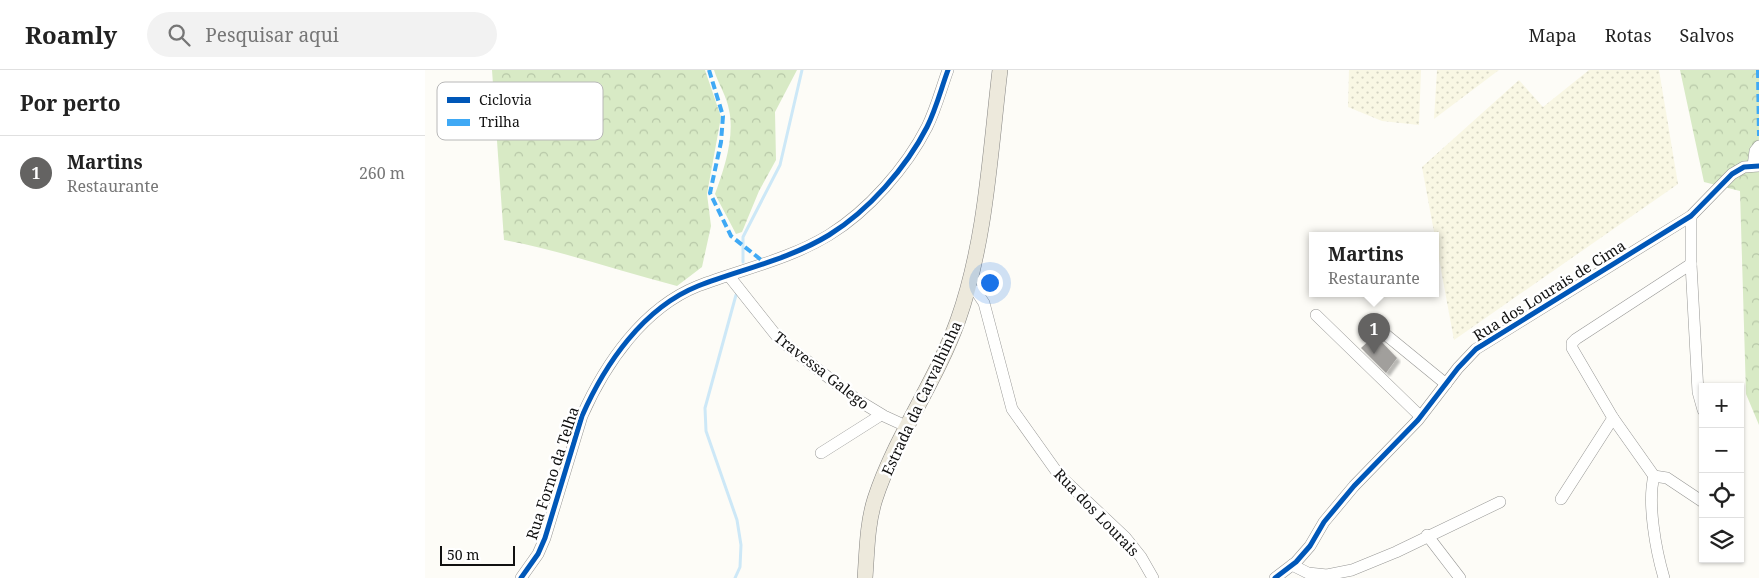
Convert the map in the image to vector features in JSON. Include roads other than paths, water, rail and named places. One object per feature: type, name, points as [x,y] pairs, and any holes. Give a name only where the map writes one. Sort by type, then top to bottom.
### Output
[{"type":"main road","name":"Estrada da Carvalhinha","points":[[865,578],[869,526],[874,500],[950,340],[968,289],[984,202],[1000,70]]},
{"type":"street","name":"Rua Forno da Telha","points":[[521,578],[538,554],[545,538],[582,416],[610,365],[637,330],[670,302],[697,286],[793,254],[849,222],[886,184],[917,145],[934,112],[948,70]]},
{"type":"street","points":[[1756,166],[1755,151],[1759,146]]},
{"type":"street","name":"Rua dos Lourais de Cima","points":[[1275,578],[1292,565],[1310,546],[1324,522],[1354,486],[1420,416],[1476,349],[1691,216],[1732,174],[1744,167],[1756,166]]},
{"type":"street","points":[[1691,216],[1691,264],[1699,396]]},
{"type":"street","points":[[1691,264],[1572,343],[1575,354],[1613,418],[1654,476],[1667,478],[1699,499]]},
{"type":"street","name":"Travessa Galego","points":[[729,276],[779,339],[856,399],[881,415],[908,427]]},
{"type":"street","name":"Rua dos Lourais","points":[[968,289],[976,291],[984,303],[1012,409],[1059,475],[1125,537],[1153,578]]},
{"type":"street","points":[[1316,315],[1420,416]]},
{"type":"street","points":[[1380,330],[1446,384]]},
{"type":"street","points":[[821,453],[881,415]]},
{"type":"street","points":[[1561,499],[1613,418]]},
{"type":"street","points":[[1654,476],[1651,490],[1656,551],[1664,578]]},
{"type":"street","points":[[1292,565],[1308,572],[1327,576],[1352,570],[1396,552],[1500,502]]},
{"type":"street","points":[[1427,536],[1460,578]]},
{"type":"waterway","points":[[743,262],[743,237],[780,165],[802,70]]},
{"type":"waterway","points":[[735,578],[740,567],[741,545],[737,520],[706,431],[705,408],[736,295]]},
{"type":"place","name":"Martins","points":[[1374,354]]}]
